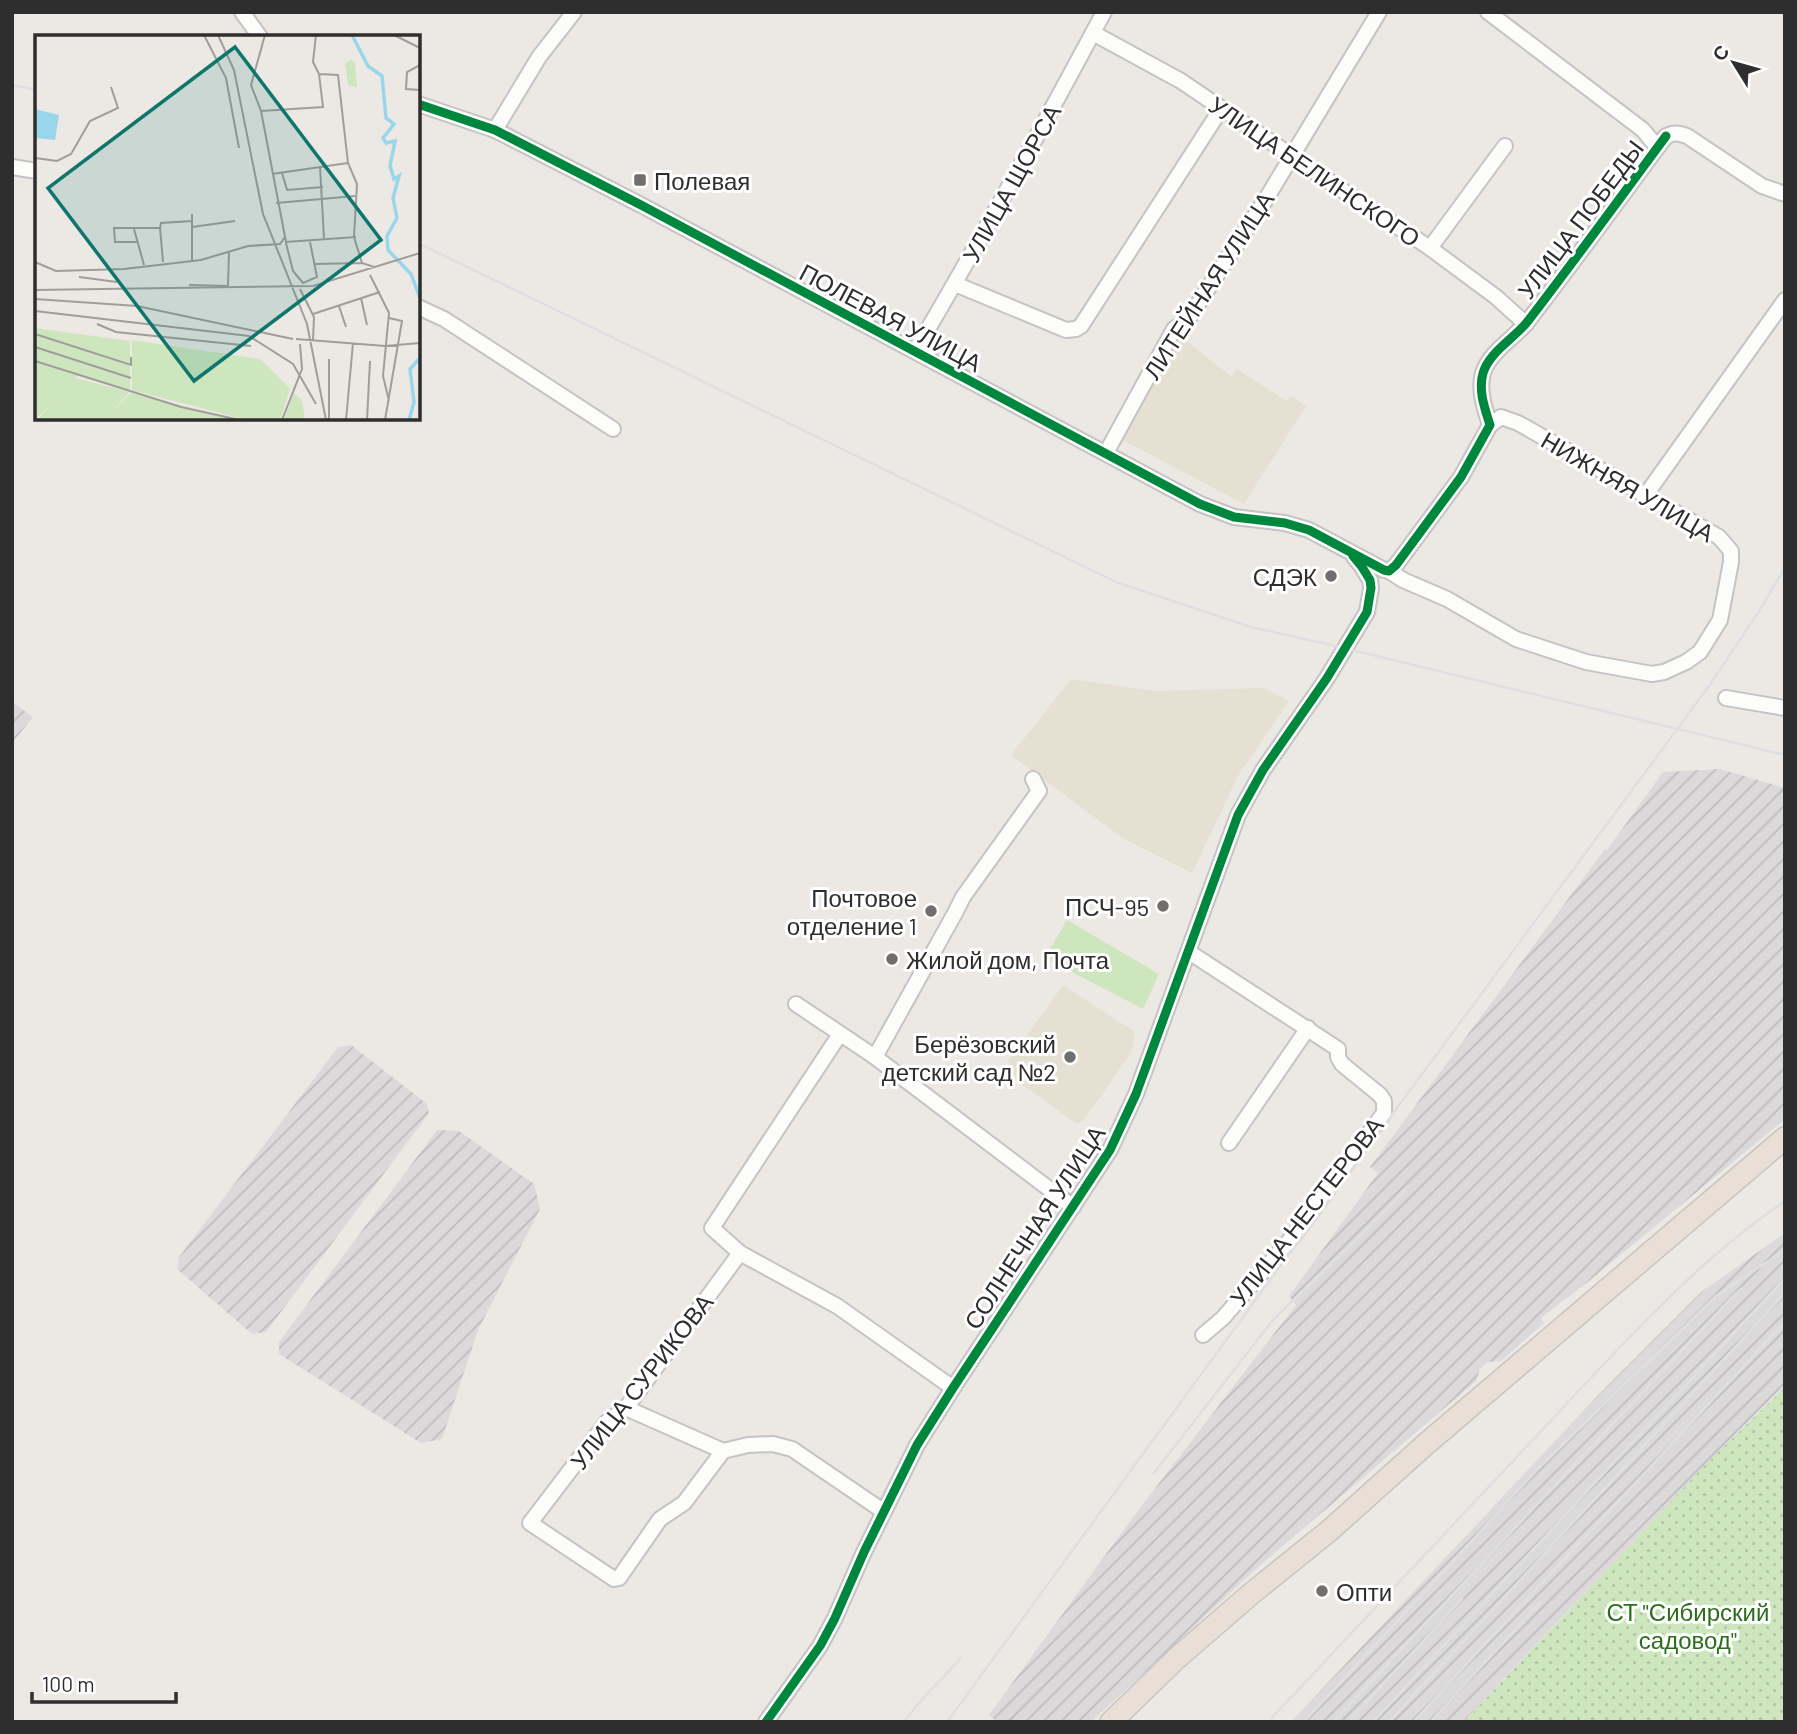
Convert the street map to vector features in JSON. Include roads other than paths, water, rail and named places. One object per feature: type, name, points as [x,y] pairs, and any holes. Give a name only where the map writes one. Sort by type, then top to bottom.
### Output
[{"type":"highway","points":[[1111,1722],[1177,1658],[1252,1593],[1329,1531],[1436,1435],[1785,1138]]},
{"type":"street","points":[[242,12],[259,35]]},
{"type":"street","points":[[495,130],[539,57],[574,12]]},
{"type":"street","name":"УЛИЦА ЩОРСА","points":[[915,351],[1040,132],[1104,12]]},
{"type":"street","name":"ЛИТЕЙНАЯ УЛИЦА","points":[[1106,453],[1174,329],[1187,321],[1266,199],[1379,12]]},
{"type":"street","points":[[1488,12],[1662,142],[1678,132],[1762,186],[1785,194]]},
{"type":"street","name":"УЛИЦА БЕЛИНСКОГО","points":[[1093,33],[1181,81],[1430,248],[1496,297],[1526,324]]},
{"type":"street","name":"ПОЛЕВАЯ УЛИЦА","points":[[420,105],[495,130],[1217,512],[1250,520],[1296,525],[1447,599],[1516,639],[1586,662],[1652,674]]},
{"type":"street","points":[[955,284],[1066,330],[1081,326],[1222,109]]},
{"type":"street","name":"УЛИЦА ПОБЕДЫ","points":[[1490,425],[1481,393],[1483,375],[1492,358],[1526,324],[1662,142]]},
{"type":"street","points":[[1430,248],[1505,146]]},
{"type":"street","points":[[12,167],[35,171]]},
{"type":"street","points":[[1645,496],[1785,300]]},
{"type":"street","points":[[420,308],[444,319],[612,429]]},
{"type":"street","name":"НИЖНЯЯ УЛИЦА","points":[[1490,425],[1501,417],[1518,423],[1719,537],[1731,551],[1720,620],[1711,635],[1700,652],[1686,662],[1664,672],[1652,674]]},
{"type":"street","points":[[1389,571],[1461,477],[1490,425]]},
{"type":"street","name":"СОЛНЕЧНАЯ УЛИЦА","points":[[766,1722],[820,1646],[883,1511],[918,1446],[953,1388],[1110,1150],[1136,1094],[1238,816],[1268,762],[1327,678],[1367,612],[1370,580],[1348,552]]},
{"type":"street","points":[[1726,698],[1785,708]]},
{"type":"street","points":[[874,1057],[963,897],[1039,791],[1033,779]]},
{"type":"street","name":"УЛИЦА НЕСТЕРОВА","points":[[1189,952],[1338,1049],[1342,1064],[1384,1101],[1384,1113],[1294,1235],[1223,1318],[1203,1335]]},
{"type":"street","points":[[796,1004],[874,1057],[1073,1207]]},
{"type":"street","points":[[1229,1143],[1308,1028]]},
{"type":"street","points":[[840,1034],[712,1228],[740,1253],[837,1306],[953,1388]]},
{"type":"street","name":"УЛИЦА СУРИКОВА","points":[[723,1451],[684,1503],[660,1519],[619,1578],[614,1579],[530,1523],[607,1422],[625,1408],[740,1253]]},
{"type":"street","points":[[625,1408],[723,1451],[748,1445],[772,1444],[792,1449],[883,1511]]},
{"type":"railway","points":[[12,85],[35,90]]},
{"type":"railway","points":[[420,244],[1116,582],[1251,627],[1785,755]]},
{"type":"railway","points":[[947,1722],[1709,686],[1785,567]]},
{"type":"railway","points":[[1154,1473],[1273,1320],[1405,1191]]},
{"type":"railway","points":[[1268,1722],[1639,1328],[1719,1252],[1785,1201]]},
{"type":"railway","points":[[1304,1722],[1538,1469],[1716,1296],[1785,1250]]},
{"type":"railway","points":[[1373,1722],[1785,1278]]},
{"type":"railway","points":[[1333,1722],[1741,1289]]},
{"type":"railway","points":[[1389,1722],[1785,1293]]},
{"type":"railway","points":[[1413,1722],[1785,1322]]},
{"type":"railway","points":[[1348,1722],[1462,1599]]},
{"type":"railway","points":[[1430,1722],[1541,1602]]},
{"type":"railway","points":[[904,1722],[961,1658]]},
{"type":"place","name":"Полевая","points":[[640,180]]},
{"type":"place","name":"СДЭК","points":[[1331,576]]},
{"type":"place","name":"ПСЧ-95","points":[[1163,906]]},
{"type":"place","name":"Почтовое отделение 1","points":[[931,911]]},
{"type":"place","name":"Жилой дом, Почта","points":[[892,959]]},
{"type":"place","name":"Берёзовский детский сад №2","points":[[1070,1057]]},
{"type":"place","name":"Опти","points":[[1322,1591]]},
{"type":"park label","name":"СТ \"Сибирский садовод\"","points":[[1688,1625]]}]
